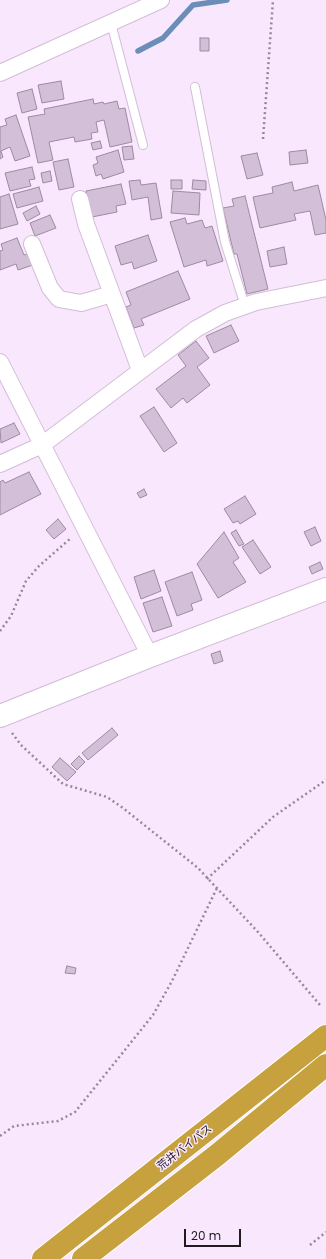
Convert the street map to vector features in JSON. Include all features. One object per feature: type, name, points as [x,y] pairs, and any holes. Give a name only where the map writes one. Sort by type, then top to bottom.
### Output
[{"type":"highway","name":"荒井バイパス","points":[[43,1259],[326,1036]]},
{"type":"highway","points":[[83,1259],[217,1155],[326,1065]]},
{"type":"street","points":[[0,73],[161,0]]},
{"type":"street","points":[[80,199],[86,224],[140,370]]},
{"type":"street","points":[[32,244],[50,288],[59,299],[82,302],[112,294]]},
{"type":"street","points":[[0,464],[42,445],[196,328],[225,313],[270,298],[326,288]]},
{"type":"street","points":[[0,362],[150,656]]},
{"type":"street","points":[[4,722],[150,656],[326,589]]},
{"type":"lane","points":[[111,23],[143,144]]},
{"type":"lane","points":[[195,87],[225,242],[245,306]]},
{"type":"path","points":[[263,139],[273,0]]},
{"type":"path","points":[[0,631],[11,616],[26,581],[38,566],[84,527]]},
{"type":"path","points":[[4,722],[21,745],[63,784],[106,797],[123,808],[198,868],[258,932],[320,1005]]},
{"type":"path","points":[[207,879],[274,817],[326,780]]},
{"type":"path","points":[[0,1136],[14,1126],[58,1121],[75,1112],[152,1015],[172,981],[217,888]]},
{"type":"path","points":[[310,1245],[326,1232]]},
{"type":"building","points":[[200,38],[209,38],[209,51],[200,51]]},
{"type":"building","points":[[61,81],[64,99],[42,103],[38,85]]},
{"type":"building","points":[[32,89],[37,109],[22,113],[17,93]]},
{"type":"building","points":[[93,99],[94,104],[103,102],[104,104],[117,101],[119,109],[125,108],[132,142],[110,147],[104,120],[96,122],[98,132],[91,133],[92,139],[75,142],[74,137],[49,142],[53,160],[38,163],[28,117],[45,114],[44,109]]},
{"type":"building","points":[[16,115],[30,156],[15,161],[10,147],[1,151],[3,157],[0,159],[0,127],[7,125],[5,119]]},
{"type":"building","points":[[100,141],[102,148],[93,150],[91,143]]},
{"type":"building","points":[[132,146],[134,159],[124,160],[122,147]]},
{"type":"building","points":[[118,150],[124,172],[103,179],[101,174],[96,176],[93,165],[98,163],[96,157]]},
{"type":"building","points":[[306,150],[308,163],[290,165],[289,152]]},
{"type":"building","points":[[257,153],[263,175],[247,179],[241,156]]},
{"type":"building","points":[[68,159],[74,187],[59,190],[53,162]]},
{"type":"building","points":[[32,167],[35,179],[29,180],[31,186],[10,191],[5,173]]},
{"type":"building","points":[[50,171],[52,181],[43,183],[41,173]]},
{"type":"building","points":[[140,180],[141,185],[156,183],[162,218],[151,220],[148,197],[132,200],[129,181]]},
{"type":"building","points":[[171,180],[182,180],[182,189],[171,189]]},
{"type":"building","points":[[193,180],[206,181],[206,190],[192,189]]},
{"type":"building","points":[[292,182],[294,191],[318,185],[326,220],[326,233],[315,235],[310,211],[294,214],[296,220],[260,228],[253,197],[273,193],[272,187]]},
{"type":"building","points":[[121,184],[126,204],[116,206],[117,212],[92,217],[86,191]]},
{"type":"building","points":[[39,187],[43,201],[17,208],[13,194]]},
{"type":"building","points":[[173,191],[200,193],[199,215],[171,213]]},
{"type":"building","points":[[9,194],[18,224],[0,229],[0,197]]},
{"type":"building","points":[[245,196],[268,289],[247,294],[237,254],[234,254],[223,208],[234,206],[232,199]]},
{"type":"building","points":[[36,206],[40,214],[27,221],[23,213]]},
{"type":"building","points":[[50,215],[56,228],[35,236],[30,223]]},
{"type":"building","points":[[185,218],[187,224],[202,220],[205,228],[212,226],[223,261],[207,266],[206,260],[184,267],[170,222]]},
{"type":"building","points":[[148,235],[157,261],[134,269],[132,262],[121,265],[115,246]]},
{"type":"building","points":[[17,238],[24,255],[29,253],[33,265],[18,270],[16,264],[0,270],[0,251],[3,250],[1,244]]},
{"type":"building","points":[[284,247],[287,264],[270,267],[267,251]]},
{"type":"building","points":[[178,271],[190,299],[141,319],[144,325],[134,328],[126,307],[131,305],[126,292]]},
{"type":"building","points":[[231,325],[239,341],[214,353],[206,336]]},
{"type":"building","points":[[196,341],[209,358],[197,367],[210,385],[187,403],[183,398],[171,408],[156,389],[186,366],[178,355]]},
{"type":"building","points":[[154,407],[177,443],[164,452],[140,416]]},
{"type":"building","points":[[14,423],[20,434],[1,443],[0,429]]},
{"type":"building","points":[[29,472],[41,494],[0,515],[0,482],[3,480],[5,483]]},
{"type":"building","points":[[144,489],[147,495],[140,498],[137,493]]},
{"type":"building","points":[[245,496],[256,514],[240,524],[238,521],[233,523],[224,509]]},
{"type":"building","points":[[58,519],[66,529],[54,539],[46,530]]},
{"type":"building","points":[[315,527],[321,541],[311,546],[304,532]]},
{"type":"building","points":[[236,530],[244,544],[239,546],[231,533]]},
{"type":"building","points":[[224,532],[239,558],[233,562],[246,582],[218,598],[197,564]]},
{"type":"building","points":[[253,540],[271,567],[260,574],[242,547]]},
{"type":"building","points":[[320,562],[323,569],[312,574],[309,567]]},
{"type":"building","points":[[154,570],[161,591],[141,599],[134,577]]},
{"type":"building","points":[[192,572],[202,600],[191,604],[193,610],[177,616],[165,582]]},
{"type":"building","points":[[162,597],[172,626],[153,632],[143,603]]},
{"type":"building","points":[[220,651],[223,661],[214,664],[211,654]]},
{"type":"building","points":[[112,728],[118,735],[88,760],[82,753]]},
{"type":"building","points":[[79,756],[85,762],[77,770],[71,764]]},
{"type":"building","points":[[60,758],[76,772],[67,781],[52,767]]},
{"type":"building","points":[[67,966],[76,968],[75,974],[65,973]]},
{"type":"waterway","points":[[138,51],[163,38],[193,5],[227,0]]}]
